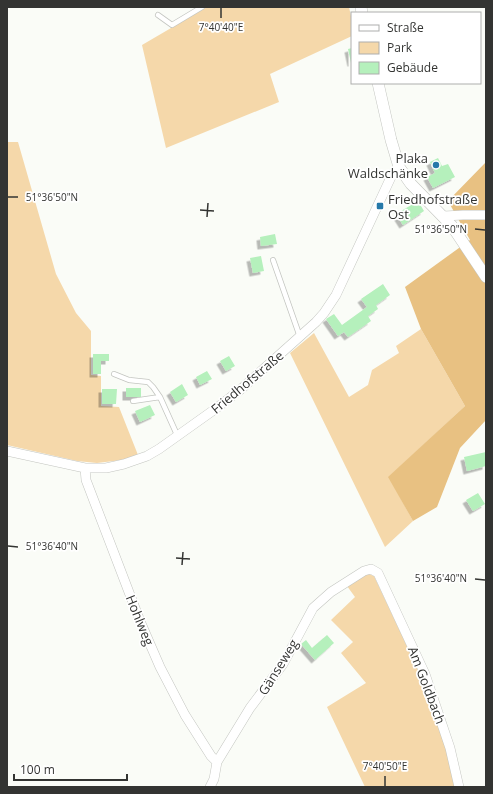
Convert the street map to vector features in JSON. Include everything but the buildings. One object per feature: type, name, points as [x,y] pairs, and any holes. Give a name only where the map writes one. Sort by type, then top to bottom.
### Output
[{"type":"street","points":[[378,84],[391,140],[399,167],[411,184],[444,216],[452,226],[486,277]]},
{"type":"street","name":"Friedhofstraße","points":[[7,451],[85,468],[106,468],[135,461],[160,449],[203,419],[240,390],[300,337],[316,322],[332,303],[391,177],[399,167]]},
{"type":"street","points":[[444,216],[486,215]]},
{"type":"street","name":"Hohlweg","points":[[85,468],[86,480],[140,621],[160,667],[185,715],[211,756],[217,762]]},
{"type":"street","name":"Gänseweg","points":[[210,787],[214,779],[217,762],[250,708],[283,664],[313,608],[331,592],[364,570],[371,569]]},
{"type":"street","name":"Am Goldbach","points":[[371,569],[378,573],[425,674],[450,748],[460,787]]},
{"type":"lane","points":[[158,14],[172,25],[202,7]]},
{"type":"lane","points":[[273,260],[300,337]]},
{"type":"lane","points":[[114,374],[129,380],[148,382],[160,397],[178,436]]},
{"type":"lane","points":[[133,401],[160,397]]},
{"type":"green space","points":[[207,7],[349,7],[351,16],[351,36],[270,74],[279,102],[166,148],[142,45]]},
{"type":"green space","points":[[7,142],[18,142],[56,274],[76,313],[91,331],[91,375],[101,376],[101,406],[119,407],[138,455],[122,460],[97,463],[77,461],[7,445]]},
{"type":"green space","points":[[421,329],[465,406],[389,477],[413,521],[385,547],[290,353],[314,333],[349,397],[368,385],[372,370],[399,353],[396,346]]},
{"type":"green space","points":[[366,573],[374,576],[430,695],[448,750],[456,787],[365,787],[327,707],[366,683],[341,653],[353,642],[331,620],[355,597],[347,586]]},
{"type":"shaded area","points":[[486,162],[486,420],[460,448],[437,507],[413,521],[388,477],[465,406],[421,329],[405,287],[470,240],[448,201]]},
{"type":"place","name":"Plaka Waldschänke","points":[[436,165]]},
{"type":"place","name":"Friedhofstraße Ost","points":[[380,206]]}]
